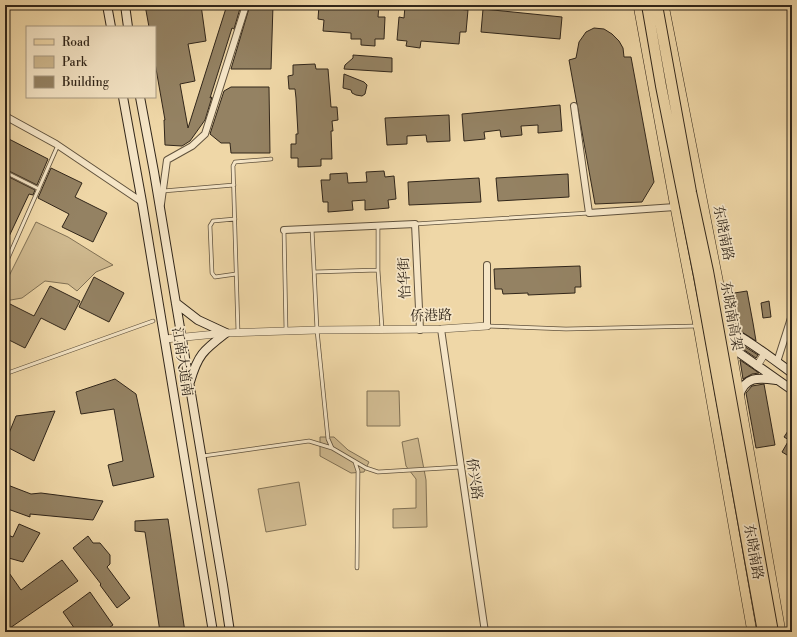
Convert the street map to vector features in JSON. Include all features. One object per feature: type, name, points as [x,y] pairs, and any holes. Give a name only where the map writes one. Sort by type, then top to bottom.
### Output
[{"type":"highway","name":"东晓南高架","points":[[647,5],[661,86],[699,276],[763,632]]},
{"type":"highway","name":"东晓南高架","points":[[657,5],[691,192],[708,271],[773,632]]},
{"type":"main road","points":[[107,5],[111,26]]},
{"type":"main road","points":[[125,5],[128,26]]},
{"type":"main road","name":"东晓南路","points":[[638,5],[698,326],[752,632]]},
{"type":"main road","name":"东晓南路","points":[[664,5],[728,330],[781,632]]},
{"type":"main road","name":"江南大道南","points":[[123,98],[165,338],[213,632]]},
{"type":"main road","name":"江南大道南","points":[[140,98],[176,303],[230,632]]},
{"type":"main road","points":[[176,303],[198,320],[226,333],[200,356],[189,384]]},
{"type":"main road","points":[[698,326],[728,330],[765,353],[792,373]]},
{"type":"main road","points":[[698,326],[731,347],[792,390]]},
{"type":"main road","points":[[740,396],[744,385],[748,381],[764,379],[778,381]]},
{"type":"main road","points":[[714,415],[731,410],[742,412]]},
{"type":"street","points":[[160,210],[167,160],[192,146],[205,134],[246,5]]},
{"type":"street","points":[[574,106],[589,213],[675,207]]},
{"type":"street","points":[[5,116],[58,145],[142,202]]},
{"type":"street","points":[[284,230],[378,227],[415,224]]},
{"type":"street","name":"怡华街","points":[[415,224],[420,330]]},
{"type":"street","points":[[486,326],[487,265]]},
{"type":"street","points":[[777,362],[792,315]]},
{"type":"street","name":"侨港路","points":[[165,338],[238,332],[420,330],[486,326]]},
{"type":"street","name":"侨兴路","points":[[441,329],[484,632]]},
{"type":"street","points":[[758,366],[765,353]]},
{"type":"lane","points":[[5,265],[58,145]]},
{"type":"lane","points":[[238,332],[233,166],[235,162],[271,159]]},
{"type":"lane","points":[[5,172],[39,189]]},
{"type":"lane","points":[[163,191],[234,185]]},
{"type":"lane","points":[[415,224],[589,213]]},
{"type":"lane","points":[[235,219],[213,221],[210,226],[212,273],[215,277],[236,274]]},
{"type":"lane","points":[[378,227],[378,270],[382,330]]},
{"type":"lane","points":[[312,229],[318,330],[328,439],[332,448]]},
{"type":"lane","points":[[284,230],[286,331]]},
{"type":"lane","points":[[315,272],[378,270]]},
{"type":"lane","points":[[5,374],[153,321]]},
{"type":"lane","name":"侨港路","points":[[486,326],[566,329],[698,326]]},
{"type":"lane","points":[[201,456],[309,441],[332,448],[366,468],[378,472],[461,467]]},
{"type":"lane","points":[[355,462],[358,471],[357,568]]},
{"type":"green space","points":[[36,222],[68,237],[113,265],[96,272],[77,291],[68,284],[45,281],[22,298],[5,301],[5,284]]},
{"type":"green space","points":[[367,391],[399,391],[400,426],[367,426]]},
{"type":"green space","points":[[320,437],[334,437],[348,450],[369,462],[364,472],[351,473],[320,456]]},
{"type":"green space","points":[[418,438],[426,480],[427,527],[393,528],[393,509],[416,508],[416,479],[406,466],[402,442]]},
{"type":"green space","points":[[299,482],[306,525],[266,532],[258,489]]},
{"type":"building","points":[[145,5],[201,5],[206,41],[188,44],[195,81],[180,84],[188,128],[227,5],[241,5],[234,29],[232,28],[210,98],[212,97],[205,120],[190,141],[182,146],[165,145],[165,120],[156,69],[156,26],[149,26]]},
{"type":"building","points":[[250,5],[273,5],[271,69],[231,69]]},
{"type":"building","points":[[319,5],[379,5],[378,17],[385,17],[384,39],[375,39],[375,46],[361,45],[361,39],[351,39],[351,33],[323,31],[324,20],[318,19]]},
{"type":"building","points":[[444,5],[458,5],[457,9],[468,10],[466,32],[460,32],[459,44],[421,41],[420,48],[406,46],[407,41],[397,40],[399,17],[404,18],[405,6],[443,9]]},
{"type":"building","points":[[483,9],[562,17],[560,39],[481,32]]},
{"type":"building","points":[[594,28],[604,29],[612,34],[623,48],[624,57],[631,57],[654,182],[642,202],[595,204],[569,60],[576,58],[579,42],[586,32]]},
{"type":"building","points":[[353,55],[392,58],[392,72],[344,69],[345,65],[353,58]]},
{"type":"building","points":[[315,64],[316,69],[328,69],[331,107],[337,107],[338,120],[332,121],[333,131],[331,131],[332,159],[321,159],[321,166],[298,167],[298,158],[291,158],[291,144],[296,144],[296,134],[298,134],[295,89],[289,89],[288,76],[293,75],[293,65]]},
{"type":"building","points":[[344,74],[364,82],[367,85],[365,94],[362,96],[356,95],[352,93],[351,90],[343,88]]},
{"type":"building","points":[[231,87],[269,87],[270,153],[231,153],[230,143],[221,143],[210,134],[224,91]]},
{"type":"building","points":[[560,105],[562,131],[538,133],[538,125],[521,126],[522,135],[501,137],[500,130],[484,132],[485,139],[464,141],[462,114]]},
{"type":"building","points":[[449,115],[450,141],[427,142],[426,135],[407,136],[407,144],[387,145],[385,118]]},
{"type":"building","points":[[5,137],[48,159],[37,185],[5,169]]},
{"type":"building","points":[[51,168],[82,183],[75,197],[107,213],[93,242],[62,227],[69,214],[38,198]]},
{"type":"building","points":[[384,171],[385,177],[394,176],[396,199],[388,200],[389,208],[365,210],[365,200],[352,201],[353,210],[328,212],[328,202],[323,202],[321,180],[330,180],[330,174],[347,173],[348,183],[367,182],[366,172]]},
{"type":"building","points":[[568,174],[569,197],[498,201],[496,178]]},
{"type":"building","points":[[5,175],[35,190],[33,195],[29,194],[5,245]]},
{"type":"building","points":[[479,178],[481,202],[409,205],[408,182]]},
{"type":"building","points":[[580,266],[581,287],[575,287],[575,293],[528,295],[528,293],[503,294],[502,289],[495,289],[494,269]]},
{"type":"building","points":[[94,277],[124,293],[109,322],[79,307]]},
{"type":"building","points":[[50,286],[80,301],[65,330],[41,318],[25,348],[5,338],[5,313],[10,304],[34,316]]},
{"type":"building","points":[[747,291],[756,341],[734,327],[728,294]]},
{"type":"building","points":[[769,301],[771,317],[763,318],[761,303]]},
{"type":"building","points":[[736,341],[758,355],[756,358],[737,345]]},
{"type":"building","points":[[740,360],[759,373],[752,374],[743,379]]},
{"type":"building","points":[[115,379],[136,394],[154,477],[113,486],[108,465],[123,461],[114,409],[81,414],[76,392]]},
{"type":"building","points":[[764,384],[775,445],[756,448],[746,393],[752,386]]},
{"type":"building","points":[[55,411],[34,461],[5,446],[16,416]]},
{"type":"building","points":[[792,425],[792,458],[782,452],[789,440],[784,437]]},
{"type":"building","points":[[5,484],[31,494],[41,493],[103,501],[93,520],[30,514],[30,517],[5,508]]},
{"type":"building","points":[[168,519],[185,632],[160,632],[145,532],[135,531],[135,521]]},
{"type":"building","points":[[19,524],[40,533],[23,562],[5,557],[5,534],[13,537]]},
{"type":"building","points":[[88,536],[93,543],[100,543],[110,555],[110,564],[107,567],[130,598],[117,608],[100,585],[101,584],[73,548]]},
{"type":"building","points":[[62,560],[78,581],[10,628],[5,620],[5,567],[21,590]]},
{"type":"building","points":[[90,592],[113,625],[103,632],[77,632],[63,612]]}]
